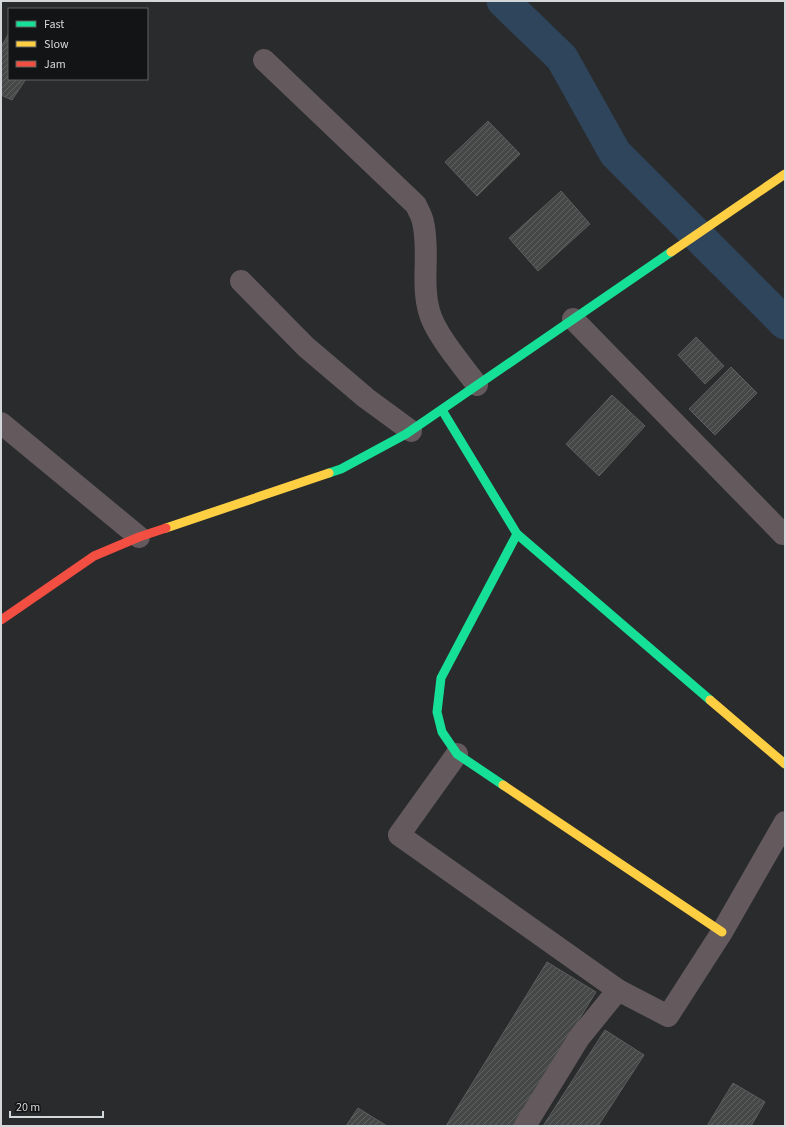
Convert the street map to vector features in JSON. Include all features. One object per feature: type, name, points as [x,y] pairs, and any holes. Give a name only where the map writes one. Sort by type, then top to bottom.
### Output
[{"type":"street","points":[[264,60],[416,205],[423,220],[425,236],[426,298],[429,311],[435,328],[477,385]]},
{"type":"street","points":[[1,620],[94,556],[139,537],[341,469],[411,431],[785,174]]},
{"type":"street","points":[[241,281],[306,347],[366,398],[411,431]]},
{"type":"street","points":[[574,319],[783,534]]},
{"type":"street","points":[[442,410],[517,534],[785,764]]},
{"type":"street","points":[[1,424],[139,537]]},
{"type":"street","points":[[517,534],[441,678],[437,712],[442,732],[457,754],[722,932]]},
{"type":"street","points":[[457,754],[399,835],[618,990],[668,1016],[722,932],[785,822]]},
{"type":"street","points":[[524,1126],[579,1038],[618,990]]},
{"type":"building","points":[[8,35],[8,80],[25,80],[12,100],[1,95],[1,47]]},
{"type":"building","points":[[488,121],[520,154],[477,196],[445,162]]},
{"type":"building","points":[[561,191],[590,224],[538,271],[509,238]]},
{"type":"building","points":[[696,337],[724,366],[705,384],[678,355]]},
{"type":"building","points":[[731,367],[757,393],[715,435],[689,409]]},
{"type":"building","points":[[612,395],[645,426],[599,476],[566,444]]},
{"type":"building","points":[[547,962],[596,992],[513,1126],[446,1126]]},
{"type":"building","points":[[605,1030],[644,1055],[598,1126],[543,1126]]},
{"type":"building","points":[[733,1083],[765,1102],[751,1126],[707,1126]]},
{"type":"building","points":[[358,1108],[387,1126],[346,1126]]},
{"type":"waterway","points":[[503,1],[562,58],[615,153],[785,323]]},
{"type":"traffic: fast","points":[[329,473],[341,469],[406,434],[671,252]]},
{"type":"traffic: fast","points":[[442,410],[517,534],[710,700]]},
{"type":"traffic: fast","points":[[503,785],[457,754],[442,732],[437,712],[441,678],[517,534]]},
{"type":"traffic: slow","points":[[671,252],[785,174]]},
{"type":"traffic: slow","points":[[166,528],[329,473]]},
{"type":"traffic: slow","points":[[710,700],[785,764]]},
{"type":"traffic: slow","points":[[503,785],[722,932]]},
{"type":"traffic: jam","points":[[1,620],[94,556],[139,537],[166,528]]}]
